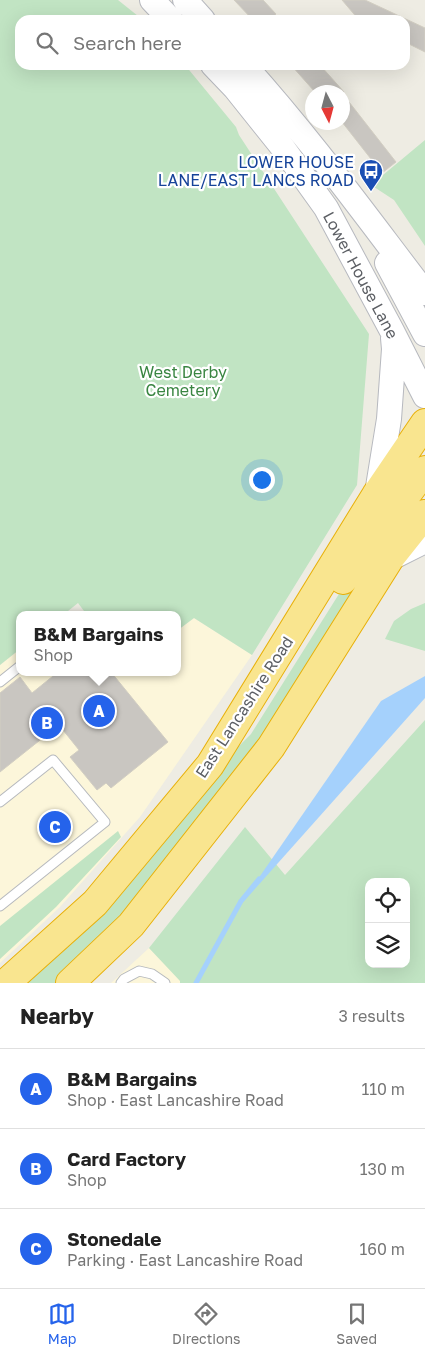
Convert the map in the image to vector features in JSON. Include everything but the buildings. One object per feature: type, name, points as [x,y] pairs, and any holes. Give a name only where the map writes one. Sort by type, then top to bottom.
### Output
[{"type":"highway","name":"East Lancashire Road","points":[[6,983],[95,904],[210,765],[376,495],[425,423]]},
{"type":"highway","points":[[210,765],[256,720],[348,572],[425,470]]},
{"type":"highway","points":[[78,979],[131,925],[271,747],[390,558],[425,514]]},
{"type":"street","points":[[152,0],[166,15]]},
{"type":"street","points":[[185,0],[198,15]]},
{"type":"street","name":"Lower House Lane","points":[[218,70],[235,88],[283,148],[326,208],[425,396]]},
{"type":"street","name":"Lower House Lane","points":[[248,70],[352,197],[425,293]]},
{"type":"street","points":[[352,197],[425,334]]},
{"type":"street","points":[[376,495],[389,419],[394,349],[392,331]]},
{"type":"street","points":[[390,558],[425,541]]},
{"type":"lane","points":[[0,682],[16,669]]},
{"type":"lane","points":[[0,802],[53,760],[105,822],[0,906]]},
{"type":"lane","points":[[121,983],[139,970],[152,974],[165,983]]},
{"type":"shaded area","points":[[194,618],[252,655],[140,817],[60,907],[0,963],[0,665],[16,652],[16,676],[181,676],[181,628]]},
{"type":"shaded area","points":[[149,948],[181,981],[180,983],[111,983]]},
{"type":"green space","name":"West Derby Cemetery","points":[[0,0],[118,0],[137,15],[15,15],[15,70],[189,70],[236,127],[239,135],[369,334],[357,485],[252,655],[194,618],[181,628],[181,611],[84,611],[78,603],[68,611],[16,611],[16,652],[0,665]]},
{"type":"green space","points":[[425,140],[425,246],[394,200],[371,185]]},
{"type":"green space","points":[[368,573],[276,720],[174,860],[58,983],[26,983],[222,763],[251,734],[349,578]]},
{"type":"green space","points":[[425,603],[425,651],[385,639],[394,621],[411,609]]},
{"type":"green space","points":[[425,720],[425,983],[180,983],[149,948],[245,827],[285,875]]},
{"type":"green space","points":[[118,831],[121,837],[56,907],[0,959],[0,926]]},
{"type":"water","points":[[425,676],[425,698],[238,908],[381,701]]},
{"type":"waterway","points":[[196,983],[241,901],[259,879]]},
{"type":"place","name":"LOWER HOUSE LANE/EAST LANCS ROAD","points":[[371,192]]},
{"type":"place","name":"B&M Bargains","points":[[99,711]]},
{"type":"place","name":"Card Factory","points":[[47,723]]},
{"type":"place","name":"Stonedale","points":[[55,827]]}]
